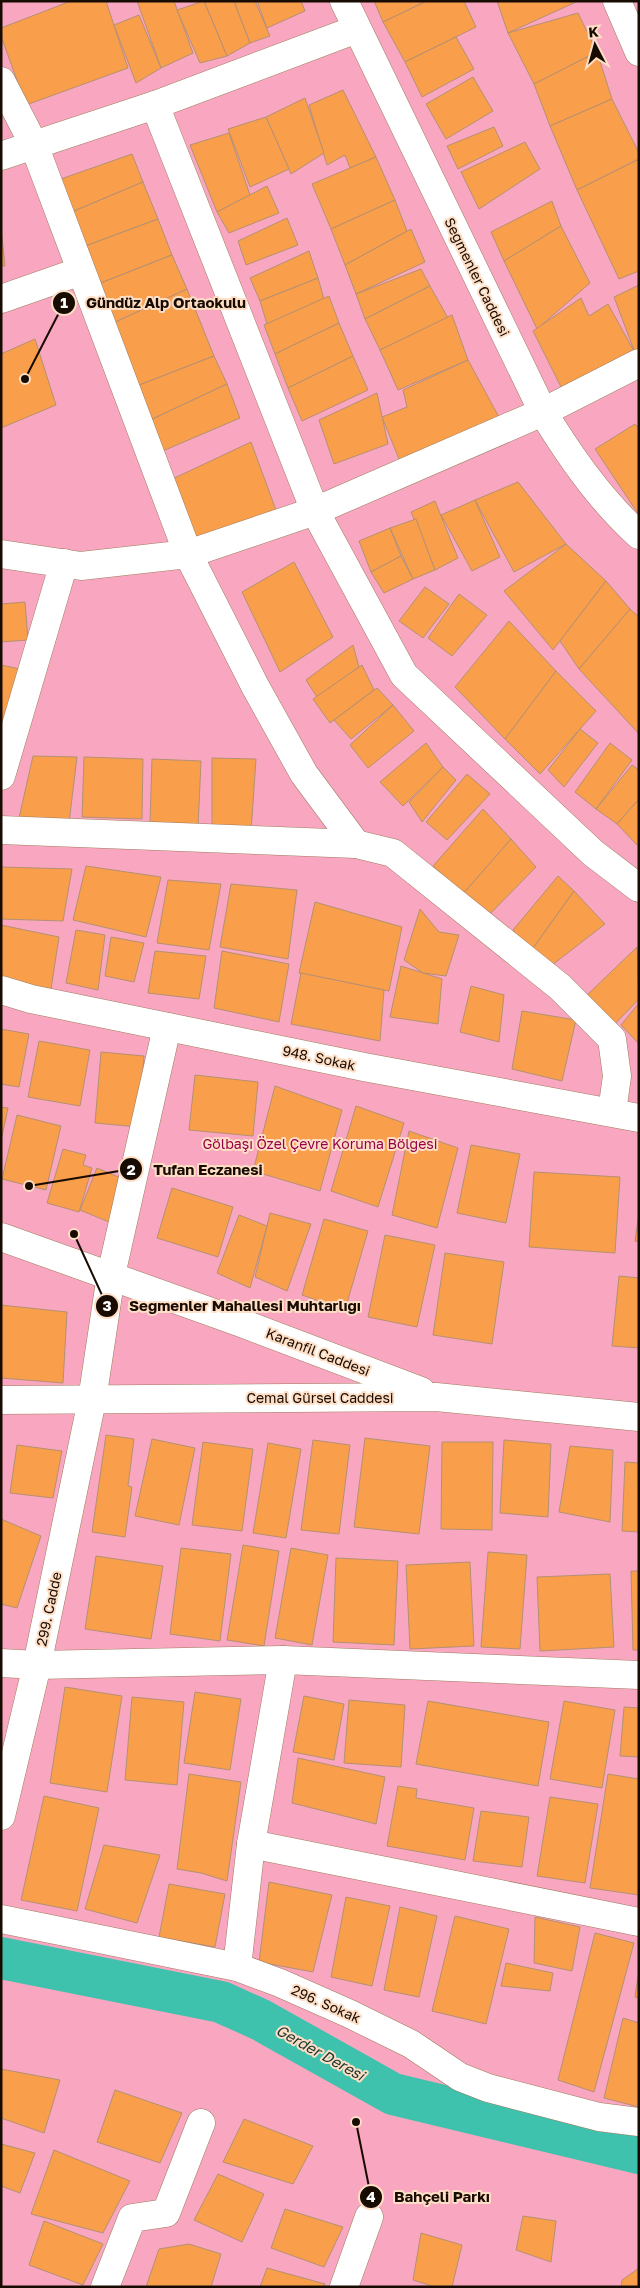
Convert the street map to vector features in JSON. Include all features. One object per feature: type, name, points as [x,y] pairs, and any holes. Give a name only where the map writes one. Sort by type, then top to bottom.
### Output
[{"type":"street","name":"Seğmenler Caddesi","points":[[344,1],[543,412],[563,446],[588,479],[639,535]]},
{"type":"street","points":[[617,1],[639,52]]},
{"type":"street","points":[[1,156],[155,105],[357,29]]},
{"type":"street","points":[[1,81],[34,145],[188,554],[255,686],[304,774],[356,844]]},
{"type":"street","points":[[155,105],[315,511],[404,675],[593,853],[639,888]]},
{"type":"street","points":[[1,299],[81,271]]},
{"type":"street","points":[[1,554],[81,566],[188,554],[315,511],[543,412],[639,363]]},
{"type":"street","points":[[1,776],[64,563]]},
{"type":"street","points":[[1,830],[356,844],[394,852],[560,987],[612,1039],[617,1076],[612,1112]]},
{"type":"street","name":"948. Sokak","points":[[1,990],[31,999],[364,1067],[639,1118]]},
{"type":"street","name":"299. Cadde","points":[[1,1816],[38,1665],[92,1400],[112,1275],[166,1026]]},
{"type":"street","name":"Karanfil Caddesi","points":[[1,1237],[112,1275],[436,1397]]},
{"type":"street","name":"Cemal Gürsel Caddesi","points":[[1,1400],[436,1397],[639,1417]]},
{"type":"street","points":[[237,1967],[251,1844],[283,1660]]},
{"type":"street","points":[[1,1662],[38,1665],[283,1660],[639,1674]]},
{"type":"street","points":[[251,1844],[639,1922]]},
{"type":"street","name":"296. Sokak","points":[[1,1919],[237,1967],[280,1983],[367,2022],[411,2044],[460,2077],[488,2088],[599,2117],[639,2122]]},
{"type":"street","points":[[105,2287],[132,2218],[166,2213],[201,2123]]},
{"type":"street","points":[[344,2287],[369,2217]]},
{"type":"green space","name":"Gölbaşı Özel Çevre Koruma Bölgesi","points":[[1,1],[639,1],[639,2287],[1,2287]]},
{"type":"building","points":[[71,1],[106,1],[128,68],[26,105],[1,36],[1,28]]},
{"type":"building","points":[[137,1],[174,1],[193,53],[161,68]]},
{"type":"building","points":[[204,1],[227,56],[200,63],[177,10]]},
{"type":"building","points":[[204,1],[234,1],[250,43],[227,56]]},
{"type":"building","points":[[234,1],[255,1],[270,36],[250,43]]},
{"type":"building","points":[[257,1],[301,1],[305,11],[267,28]]},
{"type":"building","points":[[374,1],[427,1],[383,22]]},
{"type":"building","points":[[427,1],[464,1],[476,27],[405,62],[383,22]]},
{"type":"building","points":[[497,1],[576,1],[576,2],[508,33]]},
{"type":"building","points":[[578,13],[597,52],[534,84],[508,33]]},
{"type":"building","points":[[139,15],[161,68],[136,83],[114,25]]},
{"type":"building","points":[[456,37],[474,69],[422,97],[405,62]]},
{"type":"building","points":[[597,52],[612,99],[550,126],[534,84]]},
{"type":"building","points":[[473,77],[493,111],[446,139],[426,104]]},
{"type":"building","points":[[343,90],[376,157],[350,168],[345,155],[327,165],[309,105]]},
{"type":"building","points":[[305,98],[324,153],[291,174],[266,117]]},
{"type":"building","points":[[612,99],[639,153],[639,159],[577,190],[550,126]]},
{"type":"building","points":[[266,117],[289,169],[250,187],[228,129]]},
{"type":"building","points":[[494,127],[503,146],[458,169],[447,146]]},
{"type":"building","points":[[229,133],[250,195],[217,212],[190,145]]},
{"type":"building","points":[[525,142],[540,169],[479,209],[461,172]]},
{"type":"building","points":[[132,154],[143,182],[67,214],[58,180]]},
{"type":"building","points":[[376,157],[395,200],[331,229],[312,184]]},
{"type":"building","points":[[639,159],[639,271],[619,279],[577,190]]},
{"type":"building","points":[[143,182],[158,219],[80,248],[67,214]]},
{"type":"building","points":[[267,186],[279,213],[229,233],[217,212]]},
{"type":"building","points":[[395,200],[407,231],[345,265],[331,229]]},
{"type":"building","points":[[552,201],[561,226],[504,261],[491,232]]},
{"type":"building","points":[[287,218],[298,245],[246,265],[238,241]]},
{"type":"building","points":[[158,219],[172,255],[93,286],[80,248]]},
{"type":"building","points":[[561,226],[590,283],[537,329],[504,261]]},
{"type":"building","points":[[1,228],[5,266],[1,266]]},
{"type":"building","points":[[411,229],[425,262],[356,294],[345,265]]},
{"type":"building","points":[[309,251],[318,278],[260,301],[250,278]]},
{"type":"building","points":[[172,255],[187,289],[109,325],[93,286]]},
{"type":"building","points":[[421,269],[430,286],[365,319],[356,294]]},
{"type":"building","points":[[318,278],[324,299],[267,324],[260,301]]},
{"type":"building","points":[[639,285],[639,350],[635,353],[614,297]]},
{"type":"building","points":[[430,286],[448,318],[380,350],[365,319]]},
{"type":"building","points":[[187,289],[214,356],[134,387],[109,325]]},
{"type":"building","points":[[329,296],[339,323],[275,354],[264,325]]},
{"type":"building","points":[[581,298],[589,316],[608,304],[635,353],[565,395],[533,331]]},
{"type":"building","points":[[452,315],[468,360],[398,390],[380,350]]},
{"type":"building","points":[[339,323],[353,356],[288,388],[275,354]]},
{"type":"building","points":[[35,339],[56,405],[1,428],[1,354]]},
{"type":"building","points":[[214,356],[227,384],[146,422],[134,387]]},
{"type":"building","points":[[353,356],[368,390],[302,421],[288,388]]},
{"type":"building","points":[[468,360],[500,419],[401,464],[382,417],[407,407],[403,390]]},
{"type":"building","points":[[227,384],[240,418],[158,453],[146,422]]},
{"type":"building","points":[[377,393],[388,444],[334,464],[319,420]]},
{"type":"building","points":[[635,424],[639,429],[639,515],[595,449]]},
{"type":"building","points":[[251,442],[277,513],[193,547],[168,481]]},
{"type":"building","points":[[518,482],[566,544],[514,572],[475,500]]},
{"type":"building","points":[[475,500],[500,557],[472,571],[441,515]]},
{"type":"building","points":[[435,501],[458,558],[435,570],[411,512]]},
{"type":"building","points":[[416,519],[435,570],[413,579],[390,528]]},
{"type":"building","points":[[390,528],[401,556],[371,572],[359,541]]},
{"type":"building","points":[[566,544],[606,581],[553,650],[504,591]]},
{"type":"building","points":[[401,556],[413,579],[384,593],[371,572]]},
{"type":"building","points":[[294,562],[333,637],[280,672],[242,592]]},
{"type":"building","points":[[606,581],[630,609],[579,669],[560,641]]},
{"type":"building","points":[[425,587],[449,604],[423,638],[399,621]]},
{"type":"building","points":[[459,594],[487,615],[452,656],[428,638]]},
{"type":"building","points":[[25,602],[28,640],[1,642],[1,604]]},
{"type":"building","points":[[630,609],[639,617],[639,734],[579,669]]},
{"type":"building","points":[[509,621],[556,671],[505,739],[455,687]]},
{"type":"building","points":[[353,645],[359,667],[317,697],[306,680]]},
{"type":"building","points":[[1,665],[20,669],[1,755]]},
{"type":"building","points":[[362,665],[374,690],[330,723],[313,699]]},
{"type":"building","points":[[556,671],[596,711],[540,774],[505,739]]},
{"type":"building","points":[[377,688],[393,705],[351,739],[334,720]]},
{"type":"building","points":[[393,705],[414,731],[368,768],[350,745]]},
{"type":"building","points":[[580,729],[598,743],[564,787],[548,770]]},
{"type":"building","points":[[426,743],[443,767],[403,806],[380,782]]},
{"type":"building","points":[[610,743],[632,760],[596,809],[575,792]]},
{"type":"building","points":[[33,756],[77,757],[69,823],[19,818]]},
{"type":"building","points":[[84,757],[143,759],[142,819],[82,817]]},
{"type":"building","points":[[212,758],[256,759],[251,832],[212,831]]},
{"type":"building","points":[[152,759],[201,761],[198,828],[150,823]]},
{"type":"building","points":[[632,765],[639,770],[639,799],[617,824],[596,809]]},
{"type":"building","points":[[443,767],[456,780],[422,822],[409,802]]},
{"type":"building","points":[[467,774],[490,794],[447,840],[426,822]]},
{"type":"building","points":[[639,799],[639,844],[637,845],[617,824]]},
{"type":"building","points":[[483,809],[511,839],[463,894],[433,866]]},
{"type":"building","points":[[511,839],[536,867],[485,919],[463,894]]},
{"type":"building","points":[[86,866],[161,877],[146,937],[73,920]]},
{"type":"building","points":[[1,867],[72,869],[63,921],[1,919]]},
{"type":"building","points":[[558,876],[574,891],[531,951],[513,930]]},
{"type":"building","points":[[168,880],[221,884],[209,950],[157,943]]},
{"type":"building","points":[[231,884],[297,890],[288,959],[220,947]]},
{"type":"building","points":[[574,891],[605,924],[547,969],[531,951]]},
{"type":"building","points":[[315,902],[402,927],[389,991],[299,973]]},
{"type":"building","points":[[420,909],[439,932],[459,935],[446,976],[423,973],[404,960]]},
{"type":"building","points":[[1,925],[59,937],[51,989],[1,979]]},
{"type":"building","points":[[76,930],[105,935],[98,990],[66,983]]},
{"type":"building","points":[[111,937],[144,943],[134,982],[105,976]]},
{"type":"building","points":[[637,947],[639,999],[614,1025],[585,997]]},
{"type":"building","points":[[155,951],[206,956],[199,999],[148,993]]},
{"type":"building","points":[[222,951],[289,964],[279,1022],[214,1008]]},
{"type":"building","points":[[401,966],[442,979],[438,1024],[390,1017]]},
{"type":"building","points":[[301,973],[384,990],[380,1041],[291,1024]]},
{"type":"building","points":[[471,986],[504,995],[499,1042],[460,1032]]},
{"type":"building","points":[[639,1003],[639,1044],[621,1025]]},
{"type":"building","points":[[522,1011],[576,1020],[562,1081],[512,1069]]},
{"type":"building","points":[[1,1029],[29,1034],[19,1087],[1,1084]]},
{"type":"building","points":[[39,1041],[90,1050],[80,1106],[28,1097]]},
{"type":"building","points":[[101,1052],[144,1056],[138,1127],[95,1123]]},
{"type":"building","points":[[195,1075],[258,1082],[253,1136],[189,1130]]},
{"type":"building","points":[[275,1086],[342,1110],[320,1191],[253,1171]]},
{"type":"building","points":[[356,1106],[404,1123],[378,1207],[331,1191]]},
{"type":"building","points":[[1,1107],[8,1108],[1,1141]]},
{"type":"building","points":[[17,1115],[61,1126],[46,1190],[2,1179]]},
{"type":"building","points":[[409,1131],[458,1148],[437,1228],[392,1215]]},
{"type":"building","points":[[471,1145],[520,1154],[506,1223],[457,1213]]},
{"type":"building","points":[[63,1149],[86,1155],[83,1165],[92,1168],[79,1212],[47,1203]]},
{"type":"building","points":[[97,1168],[126,1180],[109,1222],[80,1210]]},
{"type":"building","points":[[534,1172],[620,1177],[615,1253],[529,1247]]},
{"type":"building","points":[[172,1188],[233,1207],[218,1257],[157,1238]]},
{"type":"building","points":[[270,1213],[311,1224],[287,1291],[255,1277]]},
{"type":"building","points":[[639,1213],[639,1242],[635,1241]]},
{"type":"building","points":[[239,1215],[267,1226],[250,1288],[217,1273]]},
{"type":"building","points":[[324,1219],[368,1231],[345,1310],[302,1295]]},
{"type":"building","points":[[385,1235],[435,1245],[417,1327],[368,1317]]},
{"type":"building","points":[[445,1253],[504,1262],[492,1344],[433,1335]]},
{"type":"building","points":[[619,1276],[639,1278],[639,1348],[612,1346]]},
{"type":"building","points":[[1,1305],[67,1312],[63,1383],[1,1378]]},
{"type":"building","points":[[106,1435],[134,1439],[128,1486],[132,1487],[125,1537],[92,1532]]},
{"type":"building","points":[[365,1438],[430,1446],[419,1534],[354,1527]]},
{"type":"building","points":[[152,1439],[195,1448],[179,1525],[135,1516]]},
{"type":"building","points":[[313,1440],[350,1445],[339,1534],[301,1530]]},
{"type":"building","points":[[504,1440],[551,1444],[548,1517],[500,1513]]},
{"type":"building","points":[[203,1442],[253,1449],[242,1531],[192,1525]]},
{"type":"building","points":[[442,1442],[493,1442],[492,1530],[441,1529]]},
{"type":"building","points":[[268,1443],[301,1449],[286,1538],[253,1533]]},
{"type":"building","points":[[17,1445],[62,1451],[53,1498],[10,1493]]},
{"type":"building","points":[[570,1446],[613,1450],[610,1522],[559,1512]]},
{"type":"building","points":[[625,1462],[639,1463],[639,1532],[622,1531]]},
{"type":"building","points":[[1,1519],[41,1536],[17,1608],[1,1604]]},
{"type":"building","points":[[243,1545],[279,1551],[264,1646],[227,1640]]},
{"type":"building","points":[[181,1548],[231,1554],[220,1641],[170,1634]]},
{"type":"building","points":[[291,1548],[328,1555],[312,1645],[275,1638]]},
{"type":"building","points":[[488,1552],[527,1555],[520,1649],[481,1647]]},
{"type":"building","points":[[96,1556],[163,1566],[151,1639],[85,1629]]},
{"type":"building","points":[[336,1558],[398,1561],[394,1645],[333,1642]]},
{"type":"building","points":[[470,1562],[474,1646],[410,1649],[406,1565]]},
{"type":"building","points":[[631,1571],[639,1571],[639,1650],[633,1650]]},
{"type":"building","points":[[610,1574],[614,1647],[540,1651],[537,1577]]},
{"type":"building","points":[[65,1687],[122,1696],[107,1792],[50,1783]]},
{"type":"building","points":[[195,1692],[241,1699],[230,1770],[184,1763]]},
{"type":"building","points":[[304,1696],[344,1704],[334,1760],[293,1752]]},
{"type":"building","points":[[132,1697],[184,1702],[177,1785],[125,1780]]},
{"type":"building","points":[[349,1700],[405,1705],[401,1767],[344,1763]]},
{"type":"building","points":[[428,1701],[549,1722],[538,1786],[416,1764]]},
{"type":"building","points":[[564,1701],[615,1710],[602,1788],[550,1779]]},
{"type":"building","points":[[624,1707],[639,1708],[639,1757],[620,1756]]},
{"type":"building","points":[[298,1758],[385,1777],[376,1824],[292,1803]]},
{"type":"building","points":[[189,1774],[241,1782],[227,1881],[201,1873],[177,1869]]},
{"type":"building","points":[[608,1774],[639,1779],[639,1895],[590,1888]]},
{"type":"building","points":[[398,1786],[417,1789],[416,1798],[474,1808],[465,1860],[387,1846]]},
{"type":"building","points":[[44,1796],[99,1808],[77,1911],[21,1900]]},
{"type":"building","points":[[550,1797],[598,1804],[585,1883],[537,1876]]},
{"type":"building","points":[[481,1811],[529,1817],[522,1867],[473,1861]]},
{"type":"building","points":[[104,1845],[160,1855],[137,1923],[85,1909]]},
{"type":"building","points":[[269,1882],[332,1895],[313,1972],[259,1962]]},
{"type":"building","points":[[169,1884],[225,1894],[215,1947],[159,1937]]},
{"type":"building","points":[[346,1897],[390,1906],[372,1986],[331,1977]]},
{"type":"building","points":[[400,1907],[437,1916],[419,1997],[384,1990]]},
{"type":"building","points":[[455,1916],[509,1929],[486,2024],[432,2011]]},
{"type":"building","points":[[535,1917],[580,1927],[572,1971],[534,1963]]},
{"type":"building","points":[[595,1933],[634,1943],[594,2092],[558,2080]]},
{"type":"building","points":[[506,1963],[553,1973],[550,1991],[501,1986]]},
{"type":"building","points":[[639,1970],[639,1998],[635,1997]]},
{"type":"building","points":[[623,2018],[639,2023],[639,2107],[604,2098]]},
{"type":"building","points":[[1,2069],[60,2080],[44,2133],[1,2118]]},
{"type":"building","points":[[115,2090],[182,2113],[160,2163],[97,2142]]},
{"type":"building","points":[[244,2119],[313,2146],[293,2184],[223,2162]]},
{"type":"building","points":[[1,2144],[35,2153],[20,2193],[1,2186]]},
{"type":"building","points":[[54,2150],[130,2181],[103,2233],[31,2214]]},
{"type":"building","points":[[218,2174],[264,2194],[242,2242],[194,2220]]},
{"type":"building","points":[[285,2209],[343,2227],[324,2267],[271,2248]]},
{"type":"building","points":[[523,2216],[556,2221],[551,2262],[516,2250]]},
{"type":"building","points":[[44,2221],[103,2244],[83,2285],[29,2265]]},
{"type":"building","points":[[421,2233],[462,2245],[452,2287],[435,2287],[413,2280]]},
{"type":"building","points":[[189,2244],[221,2254],[211,2287],[146,2287],[159,2249]]},
{"type":"building","points":[[267,2268],[325,2284],[324,2287],[260,2287]]},
{"type":"building","points":[[639,2268],[639,2287],[621,2287],[622,2280]]},
{"type":"waterway","name":"Gerder Deresi","points":[[1,1958],[221,2002],[261,2020],[393,2094],[639,2153]]},
{"type":"place","name":"Gündüz Alp Ortaokulu","points":[[25,379]]},
{"type":"place","name":"Tufan Eczanesi","points":[[29,1186]]},
{"type":"place","name":"Seğmenler Mahallesi Muhtarlığı","points":[[74,1234]]},
{"type":"place","name":"Bahçeli Parkı","points":[[356,2122]]}]
